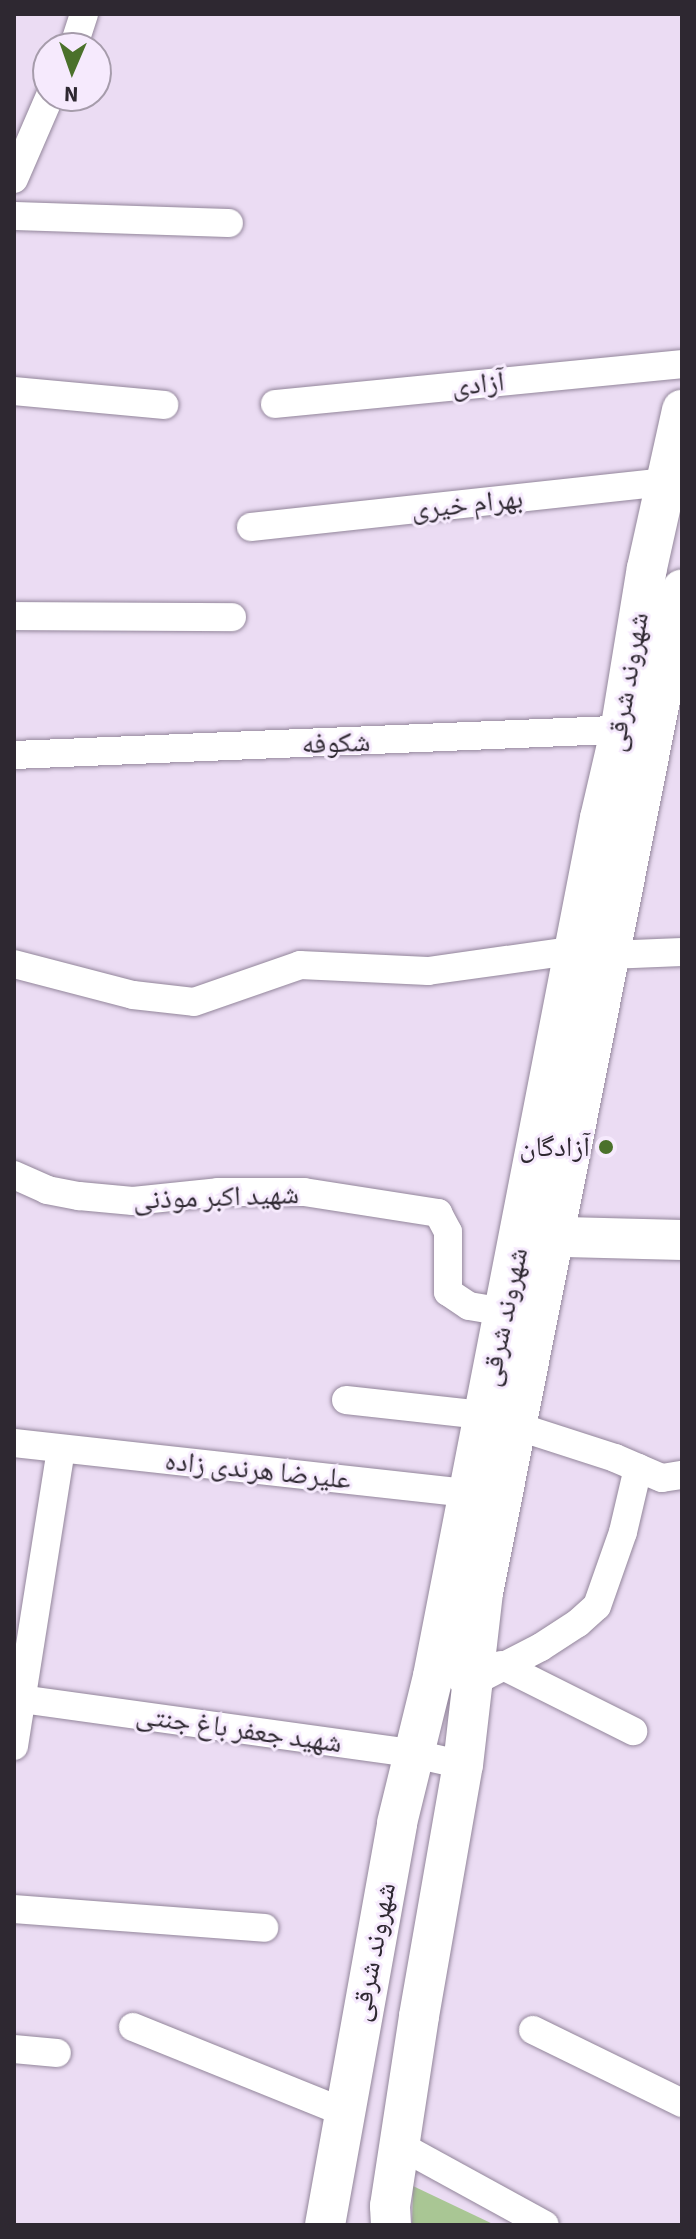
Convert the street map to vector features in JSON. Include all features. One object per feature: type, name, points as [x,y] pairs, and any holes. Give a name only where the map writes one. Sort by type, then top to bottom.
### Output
[{"type":"main road","name":"شهروند شرقی","points":[[638,729],[647,568],[674,482],[681,416]]},
{"type":"main road","name":"شهروند شرقی","points":[[328,2206],[397,1823],[433,1676],[484,1495],[537,1237],[592,953],[600,818],[638,729],[682,590]]},
{"type":"main road","points":[[537,1237],[682,1240]]},
{"type":"main road","name":"شهروند شرقی","points":[[391,2225],[399,2145],[463,1765],[487,1673],[483,1593],[484,1495]]},
{"type":"street","points":[[14,179],[43,112]]},
{"type":"street","points":[[14,216],[229,223]]},
{"type":"street","name":"آزادی","points":[[275,404],[682,364]]},
{"type":"street","points":[[14,391],[164,405]]},
{"type":"street","name":"بهرام خیری","points":[[251,527],[674,482]]},
{"type":"street","points":[[14,616],[232,617]]},
{"type":"street","name":"شکوفه","points":[[14,755],[638,729]]},
{"type":"street","points":[[14,964],[133,995],[194,1002],[300,965],[428,971],[592,953],[682,952]]},
{"type":"street","name":"شهید اکبر موذنی","points":[[14,1175],[47,1190],[133,1201],[218,1192],[304,1192],[438,1213],[448,1232],[448,1292],[469,1306],[521,1315]]},
{"type":"street","points":[[346,1400],[498,1420],[662,1478],[682,1475]]},
{"type":"street","name":"علیرضا هرندی زاده","points":[[14,1443],[484,1495]]},
{"type":"street","points":[[14,1746],[16,1698],[61,1450]]},
{"type":"street","points":[[433,1676],[487,1673],[541,1647],[578,1623],[597,1606],[623,1532],[638,1468]]},
{"type":"street","points":[[487,1673],[633,1731]]},
{"type":"street","name":"شهید جعفر باغ جنتی","points":[[16,1698],[415,1754],[463,1765]]},
{"type":"street","points":[[14,1909],[264,1928]]},
{"type":"street","points":[[133,2027],[343,2112]]},
{"type":"street","points":[[533,2030],[682,2103]]},
{"type":"street","points":[[14,2049],[57,2053]]},
{"type":"street","points":[[399,2145],[545,2225]]},
{"type":"street","points":[[316,2225],[328,2206]]},
{"type":"green space","points":[[413,2186],[495,2225],[412,2225]]},
{"type":"place","name":"آزادگان","points":[[606,1147]]}]
